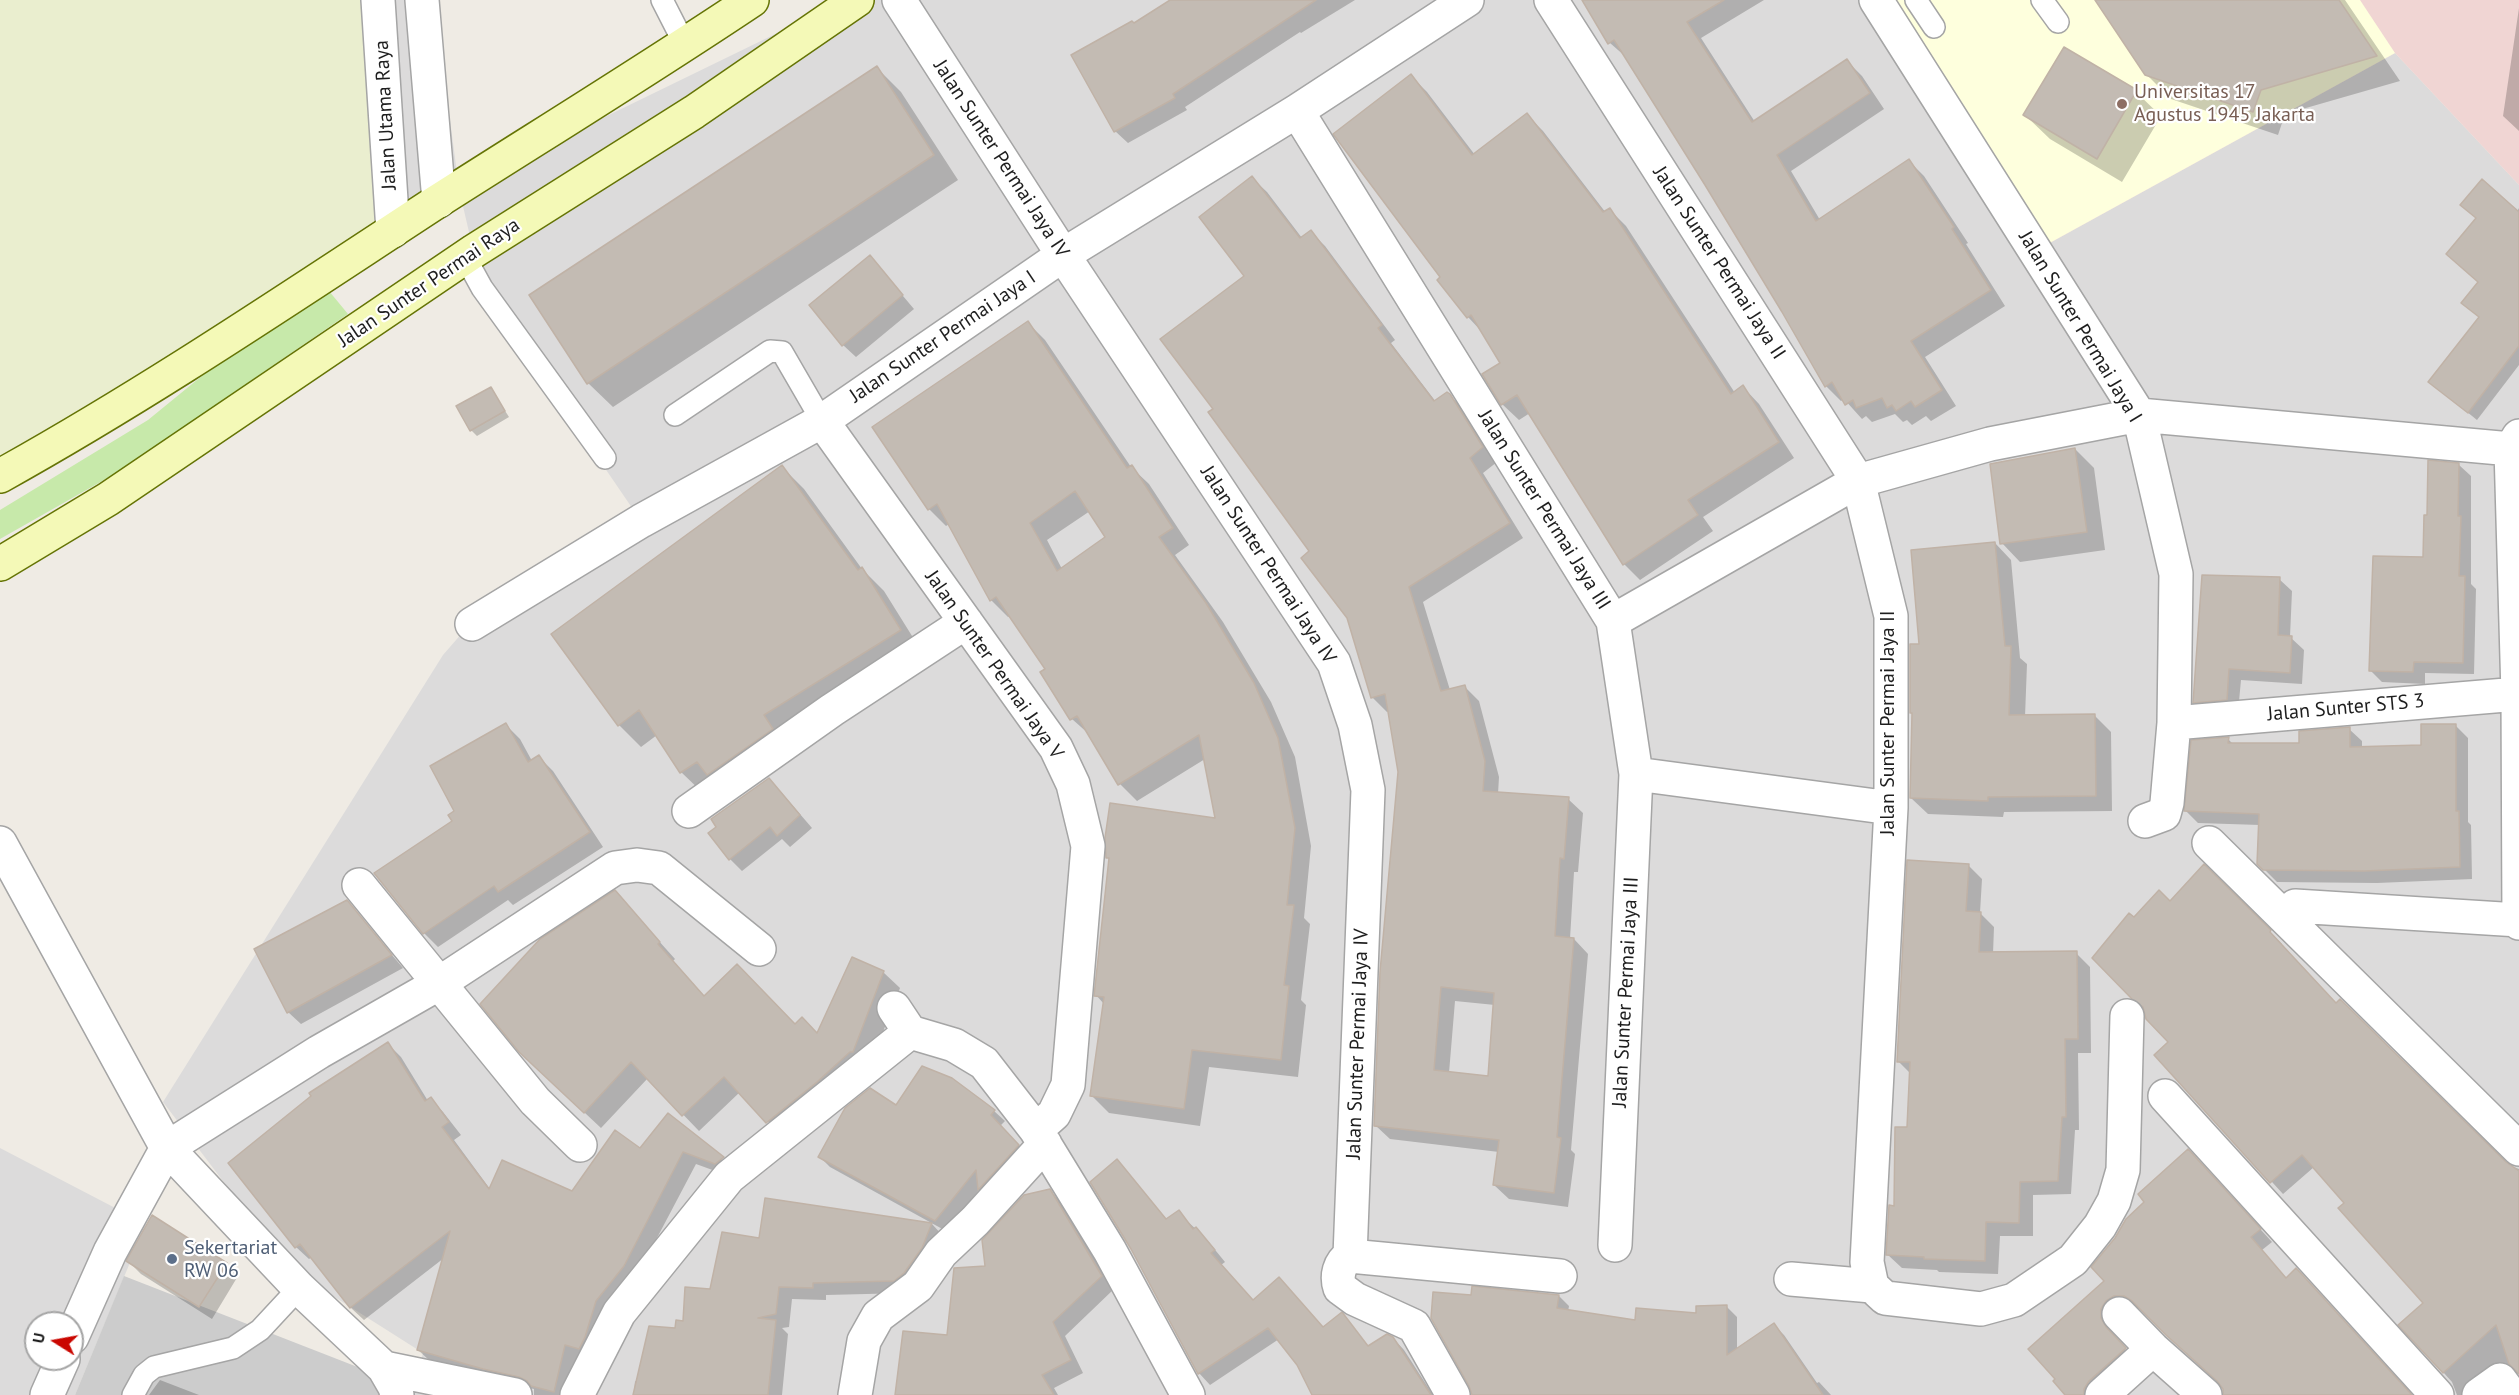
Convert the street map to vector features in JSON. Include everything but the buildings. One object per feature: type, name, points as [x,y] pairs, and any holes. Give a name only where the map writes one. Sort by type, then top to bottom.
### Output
[{"type":"street","name":"Jalan Utama Raya","points":[[378,0],[393,231]]},
{"type":"street","points":[[422,0],[439,201]]},
{"type":"street","points":[[0,476],[82,429],[752,0]]},
{"type":"street","name":"Jalan Sunter Permai Raya","points":[[0,564],[108,499],[465,257],[694,112],[857,0]]},
{"type":"street","name":"Jalan Sunter Permai Jaya IV","points":[[899,0],[1063,255],[1335,663],[1355,726],[1368,790],[1350,1256]]},
{"type":"street","name":"Jalan Sunter Permai Jaya I","points":[[472,624],[641,521],[822,421],[1063,255],[1297,111],[1467,0]]},
{"type":"street","name":"Jalan Sunter Permai Jaya II","points":[[1551,0],[1858,481],[1891,616],[1891,808],[1867,1262],[1872,1286]]},
{"type":"street","name":"Jalan Sunter Permai Jaya I","points":[[1876,0],[2139,415],[2176,574],[2174,723],[2168,803],[2163,814],[2145,821]]},
{"type":"street","name":"Jalan Sunter Permai Jaya III","points":[[1297,111],[1613,621],[1636,774],[1615,1245]]},
{"type":"street","points":[[1613,621],[1858,481],[1990,444],[2139,415],[2515,442],[2519,921],[2295,906]]},
{"type":"street","name":"Jalan Sunter Permai Jaya V","points":[[822,421],[1056,748],[1073,784],[1088,846],[1068,1084],[1045,1129],[975,1221],[941,1253],[918,1286],[878,1316],[864,1341],[855,1395]]},
{"type":"street","points":[[689,811],[832,711],[966,622]]},
{"type":"street","name":"Jalan Sunter STS 3","points":[[2174,723],[2518,694]]},
{"type":"street","points":[[1636,774],[1891,808]]},
{"type":"street","points":[[0,843],[167,1148],[391,1382],[515,1395]]},
{"type":"street","points":[[2209,843],[2519,1149]]},
{"type":"street","points":[[84,1311],[110,1252],[167,1148],[319,1052],[438,984],[615,868],[638,865],[659,868],[759,949]]},
{"type":"street","points":[[359,885],[535,1101],[580,1145]]},
{"type":"street","points":[[1791,1279],[1872,1286],[1885,1298],[1981,1309],[2014,1300],[2073,1260],[2100,1226],[2114,1201],[2123,1170],[2127,1016]]},
{"type":"street","points":[[577,1395],[619,1313],[729,1177],[902,1020],[954,1045],[984,1063],[1045,1129],[1188,1395]]},
{"type":"street","points":[[2165,1096],[2437,1395]]},
{"type":"street","points":[[1453,1395],[1414,1326],[1355,1299],[1340,1288],[1338,1274],[1344,1260],[1350,1256],[1560,1276]]},
{"type":"street","points":[[2119,1314],[2153,1349],[2205,1395]]},
{"type":"street","points":[[2102,1395],[2153,1349]]},
{"type":"street","points":[[47,1395],[58,1371]]},
{"type":"lane","points":[[662,0],[685,45]]},
{"type":"lane","points":[[1916,0],[1934,27]]},
{"type":"lane","points":[[2042,0],[2058,22]]},
{"type":"lane","points":[[465,257],[482,288],[604,458]]},
{"type":"lane","points":[[675,415],[770,351],[782,352],[822,421]]},
{"type":"lane","points":[[134,1395],[144,1375],[154,1367],[233,1348],[260,1330],[299,1288]]},
{"type":"shaded area","points":[[0,0],[370,0],[393,231],[0,476]]},
{"type":"shaded area","points":[[382,0],[434,0],[459,188],[845,0],[1876,0],[2035,251],[2395,53],[2519,185],[2519,1395],[412,1395],[423,1353],[289,1268],[163,1102],[443,655],[463,632],[641,521],[482,288],[459,189],[393,231]]},
{"type":"shaded area","name":"Universitas 17 Agustus 1945 Jakarta","points":[[1876,0],[2519,0],[2519,185],[2395,53],[2035,251]]},
{"type":"shaded area","name":"Universitas 17 Agustus 1945 Jakarta","points":[[1876,0],[2360,0],[2395,53],[2035,251]]},
{"type":"shaded area","points":[[0,1148],[146,1224],[75,1395],[0,1395]]},
{"type":"shaded area","points":[[124,1276],[414,1389],[412,1395],[75,1395]]},
{"type":"green space","points":[[329,291],[348,314],[118,472],[0,539],[0,510],[148,420],[241,344]]},
{"type":"place","name":"Universitas 17 Agustus 1945 Jakarta","points":[[2122,104]]},
{"type":"place","name":"Sekertariat RW 06","points":[[172,1259]]}]
